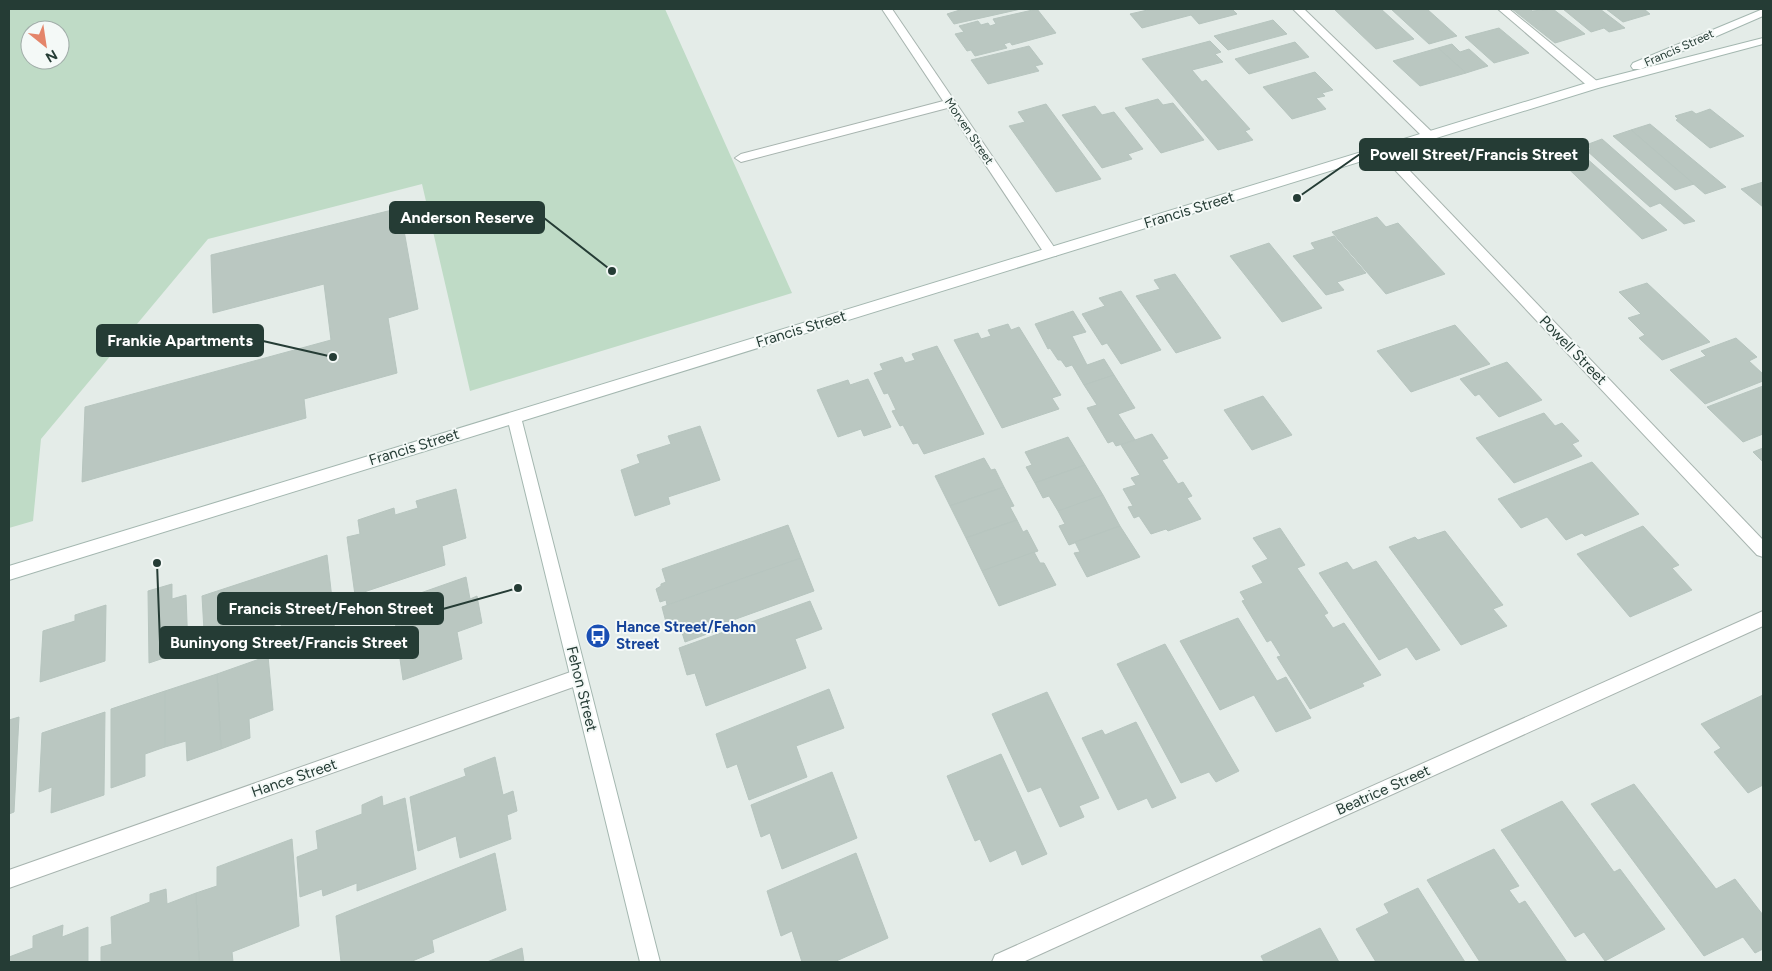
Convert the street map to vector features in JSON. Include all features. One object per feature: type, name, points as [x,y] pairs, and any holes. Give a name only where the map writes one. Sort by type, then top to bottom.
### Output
[{"type":"street","name":"Morven Street","points":[[887,9],[1051,253]]},
{"type":"street","points":[[1298,9],[1429,136]]},
{"type":"street","points":[[1503,9],[1594,85]]},
{"type":"street","name":"Francis Street","points":[[1594,85],[1763,12]]},
{"type":"street","name":"Francis Street","points":[[9,573],[1594,85],[1763,41]]},
{"type":"street","points":[[741,158],[951,103]]},
{"type":"street","name":"Powell Street","points":[[1383,150],[1763,550]]},
{"type":"street","name":"Fehon Street","points":[[514,416],[650,962]]},
{"type":"street","name":"Beatrice Street","points":[[1002,962],[1763,618]]},
{"type":"street","name":"Hance Street","points":[[9,880],[579,677]]},
{"type":"green space","points":[[9,9],[665,9],[792,293],[470,391],[422,184],[208,239],[41,439],[33,521],[9,528]]},
{"type":"building","points":[[963,9],[1021,9],[954,24],[947,14]]},
{"type":"building","points":[[1037,9],[1056,33],[1012,45],[1010,42],[1004,44],[1007,48],[975,56],[971,50],[967,51],[955,34],[964,32],[959,26],[978,21],[981,25],[988,23],[990,26],[996,24],[993,19]]},
{"type":"building","points":[[1152,9],[1232,9],[1237,14],[1199,24],[1191,15],[1142,28],[1130,14]]},
{"type":"building","points":[[1334,9],[1381,9],[1414,39],[1376,49]]},
{"type":"building","points":[[1391,9],[1427,9],[1457,36],[1429,44]]},
{"type":"building","points":[[1512,9],[1530,9],[1532,11],[1553,9],[1585,34],[1555,43]]},
{"type":"building","points":[[1563,9],[1600,9],[1625,28],[1609,32],[1604,28],[1591,32]]},
{"type":"building","points":[[1606,9],[1644,9],[1650,14],[1623,22]]},
{"type":"building","points":[[1273,20],[1287,34],[1228,50],[1214,36]]},
{"type":"building","points":[[1499,28],[1529,53],[1494,63],[1465,37]]},
{"type":"building","points":[[1210,41],[1221,52],[1215,54],[1223,62],[1192,70],[1202,82],[1206,80],[1250,129],[1245,131],[1253,140],[1218,150],[1142,59]]},
{"type":"building","points":[[1295,42],[1309,57],[1249,74],[1235,59]]},
{"type":"building","points":[[1452,44],[1460,52],[1469,49],[1488,66],[1466,73],[1438,48]]},
{"type":"building","points":[[1029,46],[1043,64],[1035,66],[1039,71],[988,84],[971,60]]},
{"type":"building","points":[[1438,48],[1466,73],[1420,86],[1393,61]]},
{"type":"building","points":[[1315,72],[1333,90],[1322,93],[1325,96],[1316,98],[1326,109],[1292,119],[1263,87]]},
{"type":"building","points":[[1158,99],[1163,105],[1173,103],[1204,140],[1161,153],[1125,108]]},
{"type":"building","points":[[1046,104],[1101,179],[1056,192],[1009,126],[1025,122],[1018,112]]},
{"type":"building","points":[[1095,106],[1102,115],[1114,112],[1143,149],[1128,154],[1132,159],[1102,168],[1062,115]]},
{"type":"building","points":[[1710,109],[1744,136],[1710,148],[1676,120],[1678,119],[1675,116],[1692,111],[1696,114]]},
{"type":"building","points":[[1650,124],[1726,187],[1705,194],[1631,130]]},
{"type":"building","points":[[1631,130],[1694,184],[1675,190],[1613,136]]},
{"type":"building","points":[[1602,139],[1695,221],[1684,224],[1660,203],[1650,207],[1586,150],[1591,149],[1586,145]]},
{"type":"building","points":[[1575,148],[1667,230],[1642,239],[1554,155]]},
{"type":"building","points":[[1763,182],[1763,207],[1741,189]]},
{"type":"building","points":[[400,208],[418,309],[388,318],[397,373],[304,399],[306,418],[82,482],[85,407],[331,340],[324,284],[213,313],[211,255]]},
{"type":"building","points":[[1377,217],[1386,227],[1398,223],[1445,274],[1386,294],[1332,232]]},
{"type":"building","points":[[1334,236],[1366,273],[1337,282],[1344,290],[1326,295],[1293,256],[1315,249],[1311,243]]},
{"type":"building","points":[[1269,243],[1322,308],[1282,322],[1230,256]]},
{"type":"building","points":[[1175,274],[1221,338],[1176,353],[1136,296],[1160,289],[1154,280]]},
{"type":"building","points":[[1647,283],[1710,342],[1662,360],[1639,338],[1645,335],[1628,318],[1641,314],[1619,292]]},
{"type":"building","points":[[1121,291],[1161,350],[1121,364],[1107,343],[1102,345],[1082,314],[1105,306],[1099,298]]},
{"type":"building","points":[[1073,311],[1086,332],[1072,336],[1087,365],[1104,359],[1114,375],[1084,385],[1072,365],[1066,367],[1061,360],[1058,360],[1050,348],[1048,349],[1035,324]]},
{"type":"building","points":[[1008,324],[1011,330],[1019,327],[1061,395],[1052,398],[1059,409],[1002,428],[954,340],[978,333],[981,339],[991,336],[988,330]]},
{"type":"building","points":[[1455,325],[1490,364],[1411,392],[1377,351]]},
{"type":"building","points":[[1736,338],[1757,357],[1749,361],[1763,374],[1763,381],[1705,404],[1670,370],[1706,356],[1701,351]]},
{"type":"building","points":[[937,346],[984,434],[924,454],[918,443],[913,444],[903,425],[900,426],[892,411],[896,410],[888,393],[884,394],[874,373],[883,370],[880,364],[902,357],[905,363],[915,360],[912,354]]},
{"type":"building","points":[[1507,362],[1542,400],[1499,417],[1479,394],[1475,396],[1460,379]]},
{"type":"building","points":[[1114,375],[1135,408],[1118,414],[1135,440],[1116,446],[1113,441],[1108,443],[1087,408],[1097,405],[1084,385]]},
{"type":"building","points":[[868,379],[891,427],[864,436],[861,429],[838,437],[817,390],[848,380],[850,385]]},
{"type":"building","points":[[1763,386],[1763,434],[1743,442],[1707,407]]},
{"type":"building","points":[[1263,396],[1292,435],[1252,450],[1224,410]]},
{"type":"building","points":[[1544,413],[1555,426],[1562,423],[1579,441],[1572,444],[1582,456],[1514,483],[1476,438]]},
{"type":"building","points":[[700,426],[720,480],[668,497],[670,504],[635,516],[621,470],[640,463],[637,455],[671,444],[668,436]]},
{"type":"building","points":[[1152,434],[1168,458],[1162,460],[1178,484],[1183,482],[1192,496],[1187,498],[1201,519],[1168,531],[1166,529],[1151,534],[1139,516],[1134,518],[1128,507],[1133,506],[1123,489],[1136,485],[1131,478],[1140,475],[1121,445]]},
{"type":"building","points":[[1068,437],[1085,465],[1035,483],[1026,467],[1032,465],[1025,452]]},
{"type":"building","points":[[1763,448],[1763,462],[1753,452]]},
{"type":"building","points":[[984,458],[991,470],[995,469],[1004,487],[950,506],[935,476]]},
{"type":"building","points":[[1592,462],[1639,514],[1585,536],[1582,533],[1566,540],[1547,517],[1521,528],[1498,499]]},
{"type":"building","points":[[1085,465],[1103,495],[1058,511],[1049,496],[1043,498],[1035,483]]},
{"type":"building","points":[[1004,487],[1014,506],[1010,507],[1017,520],[966,538],[950,506]]},
{"type":"building","points":[[456,489],[466,538],[442,546],[445,565],[355,595],[347,537],[360,534],[358,520],[394,508],[395,515],[418,508],[416,501]]},
{"type":"building","points":[[1103,495],[1120,526],[1069,545],[1059,526],[1065,524],[1058,511]]},
{"type":"building","points":[[1017,520],[1023,532],[1027,530],[1038,551],[982,571],[966,538]]},
{"type":"building","points":[[788,525],[801,558],[667,605],[666,600],[660,602],[656,589],[666,582],[662,569]]},
{"type":"building","points":[[1120,526],[1140,557],[1087,577],[1074,553],[1080,552],[1075,542]]},
{"type":"building","points":[[1643,526],[1679,565],[1672,568],[1692,590],[1630,617],[1577,554]]},
{"type":"building","points":[[1280,528],[1305,565],[1297,568],[1328,613],[1324,615],[1333,628],[1344,623],[1381,675],[1362,683],[1364,686],[1310,709],[1277,657],[1281,656],[1271,640],[1267,642],[1242,601],[1245,600],[1240,592],[1263,583],[1252,566],[1268,559],[1253,538]]},
{"type":"building","points":[[1445,531],[1503,605],[1493,609],[1507,626],[1461,645],[1389,547],[1415,537],[1418,540]]},
{"type":"building","points":[[1034,552],[1040,563],[1044,563],[1056,585],[999,606],[982,571]]},
{"type":"building","points":[[327,555],[335,625],[283,643],[281,623],[205,648],[202,596]]},
{"type":"building","points":[[801,558],[814,591],[722,624],[724,628],[685,642],[680,626],[674,627],[673,624],[667,626],[662,607]]},
{"type":"building","points":[[1376,561],[1440,650],[1416,660],[1407,647],[1379,660],[1319,573],[1347,562],[1353,570]]},
{"type":"building","points":[[466,577],[470,599],[477,596],[482,623],[457,632],[462,659],[403,680],[399,652],[405,650],[401,625],[396,627],[392,603]]},
{"type":"building","points":[[172,584],[172,599],[186,595],[188,650],[149,663],[148,591]]},
{"type":"building","points":[[810,601],[822,629],[795,639],[806,668],[706,706],[695,673],[687,675],[679,648]]},
{"type":"building","points":[[106,605],[105,661],[40,682],[43,631],[75,621],[75,615]]},
{"type":"building","points":[[1238,618],[1277,681],[1286,677],[1311,718],[1276,732],[1254,695],[1220,710],[1180,641]]},
{"type":"building","points":[[1165,644],[1239,771],[1216,782],[1209,772],[1181,783],[1117,664]]},
{"type":"building","points":[[268,656],[273,710],[249,719],[250,738],[221,749],[217,674]]},
{"type":"building","points":[[217,674],[221,749],[187,761],[186,741],[165,747],[165,691]]},
{"type":"building","points":[[829,689],[844,728],[796,746],[807,777],[749,800],[737,764],[727,768],[716,734]]},
{"type":"building","points":[[165,691],[165,747],[145,754],[145,776],[111,788],[111,709]]},
{"type":"building","points":[[1047,692],[1099,798],[1079,806],[1084,817],[1060,827],[1041,787],[1028,792],[992,714]]},
{"type":"building","points":[[1763,695],[1763,785],[1748,793],[1714,752],[1721,748],[1701,724]]},
{"type":"building","points":[[105,712],[104,795],[51,813],[52,787],[39,792],[42,733]]},
{"type":"building","points":[[19,717],[14,812],[9,814],[9,720]]},
{"type":"building","points":[[1136,722],[1176,798],[1152,808],[1147,798],[1118,810],[1082,738],[1102,730],[1105,735]]},
{"type":"building","points":[[1001,754],[1047,854],[1022,865],[1016,850],[990,862],[980,839],[975,841],[947,776]]},
{"type":"building","points":[[495,757],[503,795],[513,791],[517,811],[507,815],[511,839],[460,858],[456,836],[418,851],[410,797],[466,776],[464,769]]},
{"type":"building","points":[[832,772],[857,838],[782,869],[770,833],[761,837],[751,805]]},
{"type":"building","points":[[1634,784],[1716,889],[1735,879],[1763,915],[1763,949],[1755,953],[1743,937],[1704,956],[1591,804]]},
{"type":"building","points":[[382,796],[383,806],[405,798],[416,869],[357,891],[357,883],[323,896],[322,889],[300,897],[297,857],[318,849],[316,831],[362,814],[362,805]]},
{"type":"building","points":[[1562,801],[1614,872],[1620,869],[1665,929],[1605,961],[1584,932],[1575,937],[1501,830]]},
{"type":"building","points":[[292,839],[299,926],[232,952],[233,962],[199,962],[196,893],[217,886],[217,867]]},
{"type":"building","points":[[1494,849],[1519,886],[1509,890],[1519,904],[1525,901],[1567,962],[1480,962],[1427,880]]},
{"type":"building","points":[[495,853],[506,910],[432,940],[434,952],[410,962],[341,962],[336,916]]},
{"type":"building","points":[[856,853],[888,938],[834,962],[802,962],[792,931],[781,936],[767,891]]},
{"type":"building","points":[[1418,888],[1465,962],[1376,962],[1356,929],[1389,913],[1384,904]]},
{"type":"building","points":[[166,889],[167,904],[196,893],[199,962],[101,962],[101,947],[112,944],[111,917],[150,902],[150,894]]},
{"type":"building","points":[[63,925],[62,937],[88,927],[88,962],[9,962],[9,957],[33,948],[33,936]]},
{"type":"building","points":[[1320,928],[1339,962],[1264,962],[1261,956]]},
{"type":"building","points":[[522,948],[524,962],[487,962]]},
{"type":"place","name":"Powell Street/Francis Street","points":[[1297,198]]},
{"type":"place","name":"Anderson Reserve","points":[[612,271]]},
{"type":"place","name":"Frankie Apartments","points":[[333,357]]},
{"type":"place","name":"Buninyong Street/Francis Street","points":[[157,563]]},
{"type":"place","name":"Francis Street/Fehon Street","points":[[518,588]]},
{"type":"place","name":"Hance Street/Fehon Street","points":[[598,636]]}]
